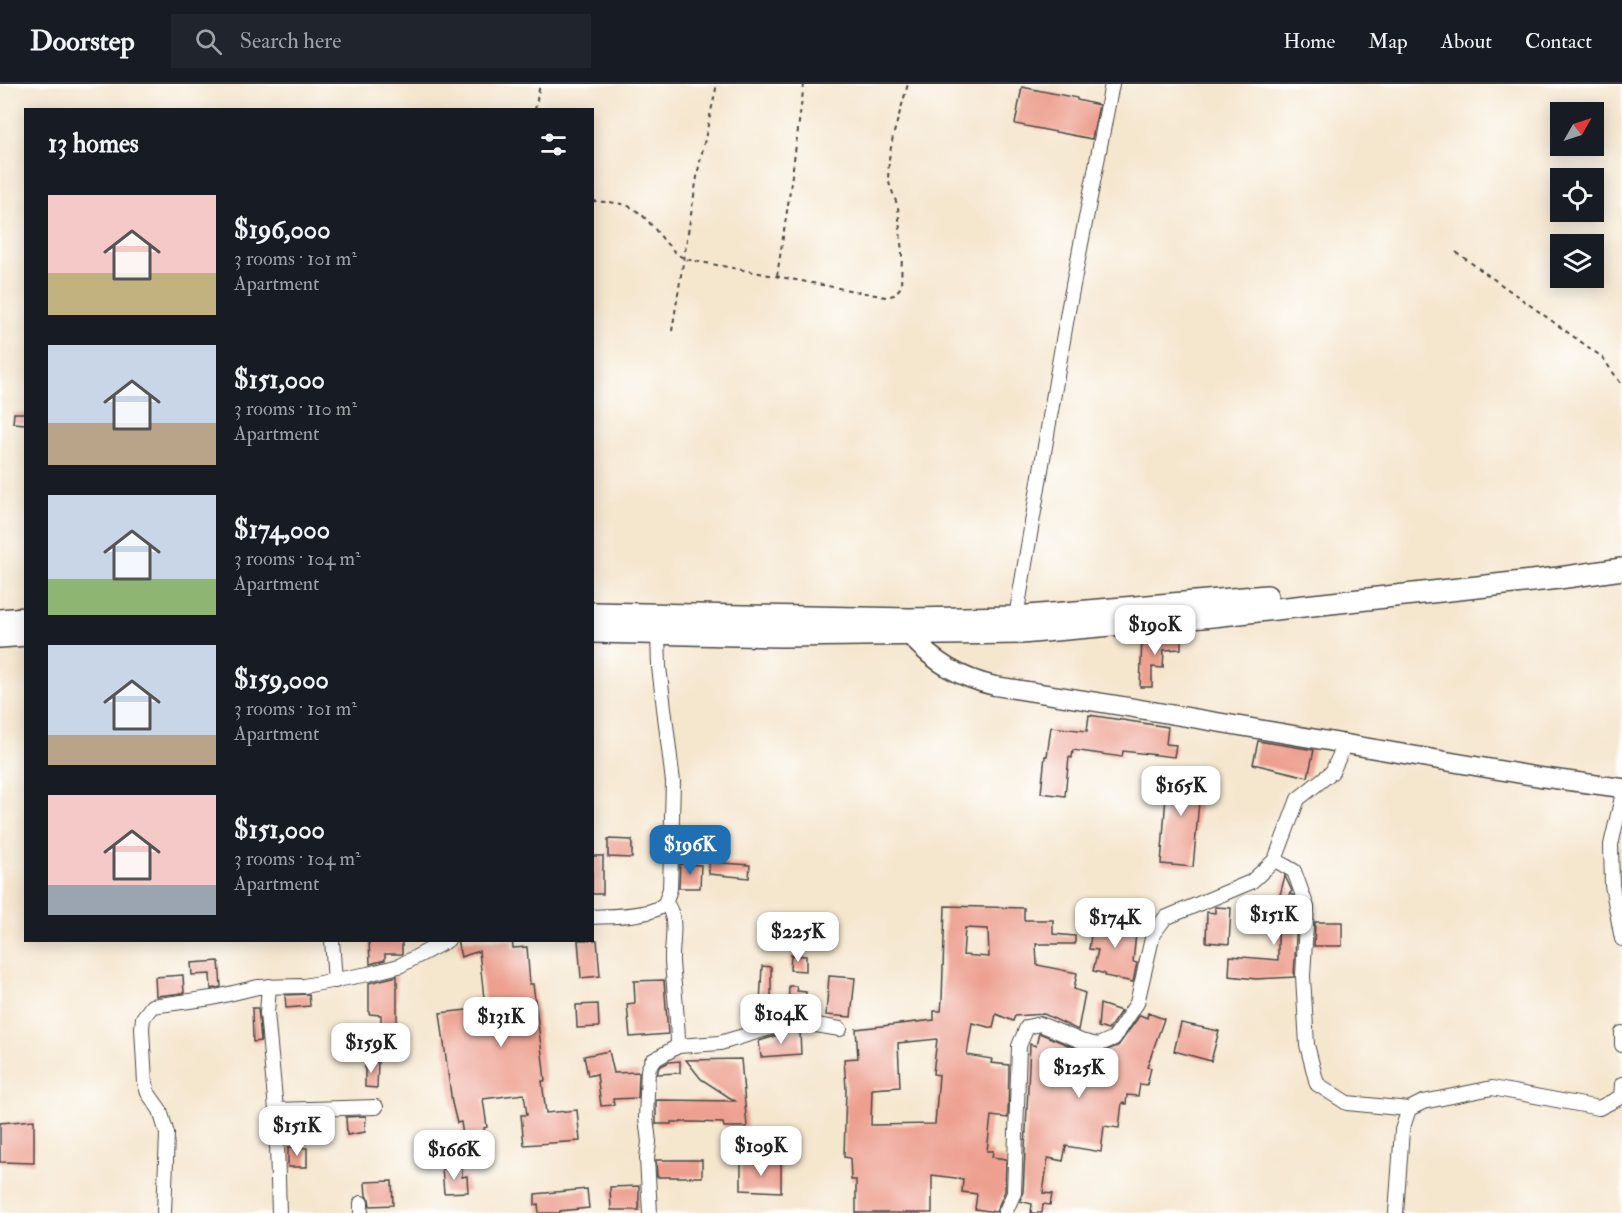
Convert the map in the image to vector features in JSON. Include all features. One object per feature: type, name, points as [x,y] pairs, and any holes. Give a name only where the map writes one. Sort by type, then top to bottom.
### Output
[{"type":"main road","points":[[594,632],[658,634],[910,628],[1462,577],[1622,556]]},
{"type":"main road","points":[[594,614],[1021,633],[1213,616],[1622,569]]},
{"type":"main road","points":[[0,620],[24,618]]},
{"type":"main road","points":[[0,637],[24,635]]},
{"type":"street","points":[[1016,617],[1068,311],[1112,84]]},
{"type":"street","points":[[910,628],[939,664],[976,682],[1540,777],[1622,788]]},
{"type":"street","points":[[594,917],[658,909],[666,903],[670,889],[673,782],[659,667],[658,634]]},
{"type":"street","points":[[1005,1213],[1014,1193],[1019,1046],[1027,1027],[1040,1024],[1081,1041],[1098,1045],[1114,1038],[1137,1003],[1153,934],[1165,918],[1251,882],[1275,860],[1298,799],[1332,772],[1345,744]]},
{"type":"street","points":[[1622,797],[1611,845],[1612,885],[1622,939]]},
{"type":"street","points":[[1275,860],[1294,871],[1307,908],[1303,976],[1307,1045],[1317,1084],[1347,1103],[1408,1109],[1423,1102],[1492,1088],[1599,1108],[1621,1096],[1622,1084]]},
{"type":"street","points":[[666,903],[672,914],[672,961],[678,1016],[678,1046]]},
{"type":"street","points":[[332,942],[335,981]]},
{"type":"street","points":[[164,1213],[167,1134],[160,1110],[148,1093],[142,1028],[143,1018],[152,1006],[212,998],[269,986],[304,986],[335,981],[399,966],[444,942]]},
{"type":"street","points":[[269,986],[267,1012],[276,1110],[279,1213]]},
{"type":"street","points":[[650,1213],[649,1142],[646,1118],[648,1070],[652,1061],[678,1046],[720,1043],[787,1023],[804,1023],[840,1029]]},
{"type":"street","points":[[1622,1032],[1622,1052]]},
{"type":"street","points":[[276,1110],[376,1107]]},
{"type":"street","points":[[1396,1213],[1402,1130],[1408,1109]]},
{"type":"path","points":[[536,108],[540,84]]},
{"type":"path","points":[[672,331],[698,171],[717,84]]},
{"type":"path","points":[[777,276],[804,84]]},
{"type":"path","points":[[594,201],[618,204],[633,209],[647,220],[672,251],[685,259],[886,297],[894,296],[900,290],[902,254],[898,207],[888,180],[893,136],[908,84]]},
{"type":"path","points":[[1456,252],[1602,357],[1622,385]]},
{"type":"building","points":[[1022,87],[1077,98],[1077,100],[1099,105],[1092,139],[1015,124]]},
{"type":"building","points":[[14,413],[24,413],[24,424],[13,423]]},
{"type":"building","points":[[1142,638],[1181,638],[1181,649],[1164,650],[1163,668],[1152,667],[1152,687],[1140,687]]},
{"type":"building","points":[[1089,715],[1168,727],[1166,744],[1176,745],[1174,757],[1123,751],[1122,757],[1073,750],[1072,758],[1069,757],[1065,796],[1041,793],[1051,727],[1087,731]]},
{"type":"building","points":[[1258,741],[1314,750],[1308,777],[1253,764]]},
{"type":"building","points":[[1168,768],[1202,770],[1193,867],[1161,864]]},
{"type":"building","points":[[608,839],[632,840],[632,858],[608,857]]},
{"type":"building","points":[[594,856],[603,856],[603,894],[594,894]]},
{"type":"building","points":[[709,862],[750,865],[749,878],[709,874]]},
{"type":"building","points":[[680,864],[701,865],[700,888],[679,888]]},
{"type":"building","points":[[1285,876],[1292,891],[1289,894],[1293,895],[1298,908],[1294,977],[1256,979],[1229,976],[1230,956],[1278,960],[1278,923],[1281,905],[1277,906]]},
{"type":"building","points":[[945,906],[1024,908],[1024,920],[1053,920],[1053,934],[1075,936],[1075,944],[1036,944],[1037,965],[1077,973],[1074,989],[1085,993],[1078,1030],[1044,1014],[1015,1016],[1013,1021],[996,1014],[993,1028],[972,1023],[967,1055],[992,1059],[991,1063],[1009,1065],[1008,1118],[991,1116],[987,1151],[993,1151],[992,1157],[1006,1159],[1005,1191],[996,1212],[975,1209],[977,1194],[962,1192],[963,1179],[932,1175],[932,1213],[856,1213],[856,1180],[851,1180],[850,1158],[844,1157],[846,1089],[844,1059],[858,1058],[856,1029],[934,1020],[934,1011],[941,1011]],"holes":[[[965,928],[988,929],[989,957],[963,955]],[[937,1039],[933,1074],[939,1075],[935,1124],[871,1125],[872,1089],[900,1087],[898,1043]]]},
{"type":"building","points":[[1215,907],[1231,908],[1229,944],[1206,942],[1207,912],[1215,913]]},
{"type":"building","points":[[1093,921],[1137,924],[1133,962],[1137,963],[1133,982],[1093,971],[1098,950],[1089,949]]},
{"type":"building","points":[[1315,922],[1342,922],[1342,946],[1314,946]]},
{"type":"building","points":[[597,940],[600,976],[581,978],[578,942]]},
{"type":"building","points":[[369,942],[402,942],[402,954],[385,954],[385,960],[370,964]]},
{"type":"building","points":[[457,942],[512,942],[513,948],[527,947],[530,984],[533,984],[543,1062],[545,1081],[542,1081],[546,1113],[577,1110],[580,1141],[524,1145],[521,1115],[527,1115],[524,1094],[483,1099],[487,1127],[484,1128],[485,1134],[463,1136],[461,1122],[457,1123],[452,1103],[440,1013],[485,1008],[479,951],[461,957]]},
{"type":"building","points":[[791,955],[806,956],[806,971],[790,970]]},
{"type":"building","points":[[219,961],[221,987],[211,989],[210,974],[192,975],[191,963]]},
{"type":"building","points":[[762,966],[771,967],[771,1013],[788,1013],[789,986],[796,986],[797,991],[806,992],[806,1014],[785,1014],[759,1022]]},
{"type":"building","points":[[183,975],[184,993],[156,996],[155,977]]},
{"type":"building","points":[[397,976],[397,1024],[381,1024],[381,1015],[369,1014],[369,983]]},
{"type":"building","points":[[829,976],[855,978],[851,1017],[826,1015]]},
{"type":"building","points":[[664,980],[668,1034],[630,1037],[627,1004],[635,1003],[634,981]]},
{"type":"building","points":[[309,994],[310,1006],[286,1008],[285,995]]},
{"type":"building","points":[[598,1004],[599,1027],[577,1028],[576,1005]]},
{"type":"building","points":[[1100,1004],[1121,1011],[1108,1030],[1098,1027]]},
{"type":"building","points":[[252,1008],[258,1008],[261,1041],[253,1042]]},
{"type":"building","points":[[1148,1013],[1164,1019],[1147,1067],[1151,1068],[1147,1085],[1140,1084],[1138,1096],[1127,1095],[1126,1104],[1122,1103],[1119,1128],[1104,1126],[1101,1152],[1066,1146],[1063,1161],[1048,1158],[1043,1193],[1052,1194],[1050,1205],[1043,1204],[1042,1213],[1031,1213],[1032,1204],[1020,1201],[1023,1193],[1030,1044],[1036,1046],[1039,1033],[1075,1048],[1074,1055],[1096,1057],[1096,1054],[1118,1046],[1140,1015],[1147,1018]]},
{"type":"building","points":[[1181,1023],[1219,1031],[1211,1061],[1174,1051]]},
{"type":"building","points":[[788,1032],[800,1032],[801,1054],[761,1057],[759,1041]]},
{"type":"building","points":[[609,1051],[614,1073],[639,1072],[638,1098],[613,1099],[614,1105],[601,1106],[597,1074],[588,1076],[584,1056]]},
{"type":"building","points":[[741,1059],[747,1127],[724,1127],[723,1123],[695,1122],[656,1124],[656,1100],[735,1101],[701,1079],[686,1060]]},
{"type":"building","points":[[365,1061],[378,1062],[377,1088],[365,1087]]},
{"type":"building","points":[[680,1061],[680,1073],[657,1074],[659,1067],[669,1062]]},
{"type":"building","points":[[366,1116],[365,1132],[347,1135],[346,1117]]},
{"type":"building","points":[[34,1120],[34,1163],[0,1162],[0,1123]]},
{"type":"building","points":[[288,1147],[307,1148],[307,1167],[288,1167]]},
{"type":"building","points":[[656,1160],[702,1160],[702,1177],[657,1177]]},
{"type":"building","points":[[741,1163],[781,1163],[781,1192],[741,1190]]},
{"type":"building","points":[[462,1167],[462,1177],[467,1176],[468,1192],[444,1193],[442,1168]]},
{"type":"building","points":[[392,1181],[393,1205],[370,1206],[366,1196],[365,1182]]},
{"type":"building","points":[[639,1186],[639,1210],[611,1210],[610,1187]]},
{"type":"building","points":[[587,1189],[589,1208],[560,1211],[560,1213],[539,1213],[538,1204],[535,1205],[535,1194]]}]
